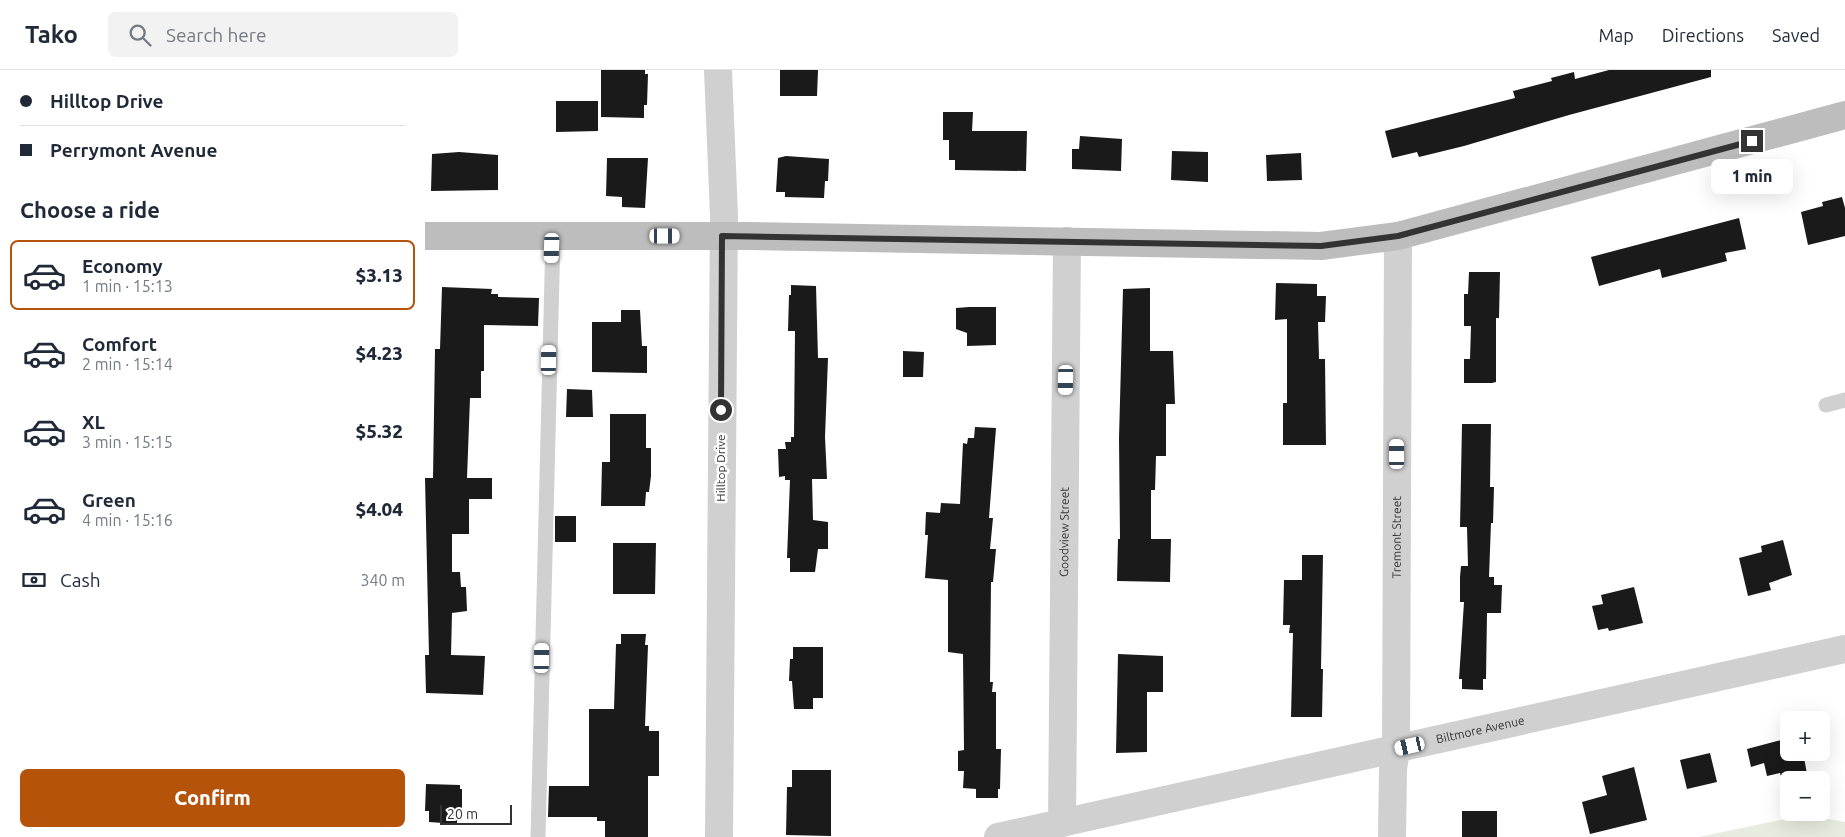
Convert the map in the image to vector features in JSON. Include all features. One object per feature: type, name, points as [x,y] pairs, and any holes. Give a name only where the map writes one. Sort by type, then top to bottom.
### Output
[{"type":"street","name":"Hilltop Drive","points":[[717,70],[724,216],[722,236],[719,837]]},
{"type":"street","points":[[425,236],[722,236],[1321,246],[1398,236],[1845,115]]},
{"type":"street","name":"Tremont Street","points":[[1391,837],[1393,769],[1396,750],[1398,236]]},
{"type":"street","name":"Goodview Street","points":[[1062,823],[1067,241]]},
{"type":"street","name":"Biltmore Avenue","points":[[998,837],[1845,649]]},
{"type":"lane","points":[[538,837],[553,236]]},
{"type":"lane","points":[[1826,404],[1845,400]]},
{"type":"shaded area","points":[[1830,819],[1845,822],[1845,837],[1699,837],[1780,820],[1830,821]]},
{"type":"building","points":[[601,70],[645,70],[645,74],[648,74],[647,105],[644,105],[644,118],[601,117]]},
{"type":"building","points":[[780,70],[818,70],[817,96],[780,96]]},
{"type":"building","points":[[1609,70],[1711,70],[1711,77],[1569,115],[1464,146],[1419,157],[1417,152],[1392,158],[1385,131],[1515,98],[1513,91],[1552,81],[1551,78],[1574,72],[1575,79]]},
{"type":"building","points":[[556,101],[598,101],[598,131],[556,132]]},
{"type":"building","points":[[943,112],[973,112],[972,131],[1027,131],[1026,171],[955,170],[955,160],[949,160],[949,140],[943,140]]},
{"type":"building","points":[[1080,136],[1122,139],[1121,171],[1072,169],[1072,149],[1079,149]]},
{"type":"building","points":[[1172,151],[1208,152],[1208,182],[1171,180]]},
{"type":"building","points":[[459,152],[498,155],[498,190],[431,191],[432,154]]},
{"type":"building","points":[[1301,153],[1302,180],[1267,181],[1266,155]]},
{"type":"building","points":[[786,156],[829,159],[828,181],[825,181],[824,198],[785,197],[785,192],[776,192],[778,158]]},
{"type":"building","points":[[607,158],[648,158],[645,208],[622,207],[622,197],[606,196]]},
{"type":"building","points":[[1842,197],[1845,208],[1845,236],[1808,245],[1801,212],[1823,206],[1822,202]]},
{"type":"building","points":[[1739,218],[1746,249],[1725,253],[1727,261],[1662,278],[1660,269],[1599,286],[1591,257]]},
{"type":"building","points":[[1469,272],[1500,272],[1499,318],[1496,318],[1496,382],[1492,383],[1464,383],[1464,359],[1470,359],[1471,326],[1464,326],[1464,294],[1468,294]]},
{"type":"building","points":[[1276,283],[1317,284],[1317,296],[1326,296],[1325,322],[1318,322],[1319,359],[1325,359],[1326,445],[1283,445],[1283,403],[1287,403],[1287,319],[1275,320]]},
{"type":"building","points":[[791,285],[816,286],[818,358],[828,358],[825,437],[827,479],[812,479],[813,520],[828,522],[828,549],[818,549],[815,572],[790,572],[790,558],[787,558],[790,480],[785,480],[785,476],[779,477],[778,449],[786,449],[785,442],[791,442],[791,437],[794,437],[795,331],[788,331]]},
{"type":"building","points":[[442,287],[492,289],[491,294],[498,294],[498,297],[539,298],[538,326],[484,325],[484,371],[481,371],[481,398],[470,398],[467,478],[492,478],[492,499],[469,499],[469,534],[452,534],[452,572],[460,572],[461,587],[466,587],[467,611],[452,613],[451,655],[485,656],[483,695],[426,693],[425,655],[429,655],[425,478],[433,478],[435,349],[440,349]]},
{"type":"building","points":[[1150,288],[1150,351],[1173,351],[1175,404],[1166,404],[1166,456],[1156,456],[1155,490],[1151,490],[1151,539],[1171,539],[1170,582],[1117,581],[1118,539],[1120,539],[1119,438],[1123,289]]},
{"type":"building","points":[[996,307],[996,345],[967,346],[967,333],[956,329],[956,308]]},
{"type":"building","points":[[621,310],[640,310],[642,346],[647,346],[647,373],[592,372],[592,322],[621,322]]},
{"type":"building","points":[[903,351],[924,352],[923,377],[903,377]]},
{"type":"building","points":[[567,389],[592,390],[593,417],[566,417]]},
{"type":"building","points":[[610,414],[646,414],[646,448],[651,448],[651,476],[649,492],[646,492],[645,506],[601,506],[602,462],[610,462]]},
{"type":"building","points":[[1462,424],[1491,424],[1490,487],[1494,487],[1489,577],[1494,577],[1494,585],[1502,585],[1501,613],[1487,613],[1486,679],[1483,679],[1483,690],[1462,689],[1462,679],[1459,679],[1464,602],[1460,602],[1460,577],[1461,566],[1468,566],[1467,527],[1460,527]]},
{"type":"building","points":[[975,427],[996,428],[989,518],[993,518],[990,549],[996,549],[993,582],[991,582],[990,682],[993,682],[992,692],[996,692],[996,749],[1001,749],[998,798],[976,798],[976,789],[963,788],[964,771],[958,771],[958,751],[964,750],[963,654],[948,652],[948,580],[925,578],[928,535],[925,535],[926,512],[940,513],[941,503],[960,504],[963,443],[967,444],[968,438],[974,438]]},
{"type":"building","points":[[555,516],[576,516],[576,542],[555,542]]},
{"type":"building","points":[[1783,540],[1792,575],[1769,583],[1771,590],[1748,596],[1739,558],[1762,552],[1761,546]]},
{"type":"building","points":[[613,543],[656,543],[655,594],[613,594]]},
{"type":"building","points":[[1302,555],[1323,555],[1322,717],[1291,717],[1293,633],[1289,633],[1290,625],[1283,625],[1284,580],[1302,580]]},
{"type":"building","points":[[1634,587],[1643,623],[1609,631],[1608,628],[1598,630],[1592,606],[1603,604],[1601,595]]},
{"type":"building","points":[[621,634],[646,634],[645,645],[648,645],[645,726],[649,726],[649,731],[659,731],[659,776],[648,776],[648,837],[605,837],[605,821],[597,821],[597,817],[548,817],[549,786],[589,786],[589,709],[614,709],[616,644],[621,644]]},
{"type":"building","points":[[793,647],[823,647],[823,698],[813,698],[813,709],[794,709],[792,681],[789,681],[790,659],[793,659]]},
{"type":"building","points":[[1118,654],[1163,656],[1163,692],[1147,692],[1147,752],[1116,753]]},
{"type":"building","points":[[1780,740],[1780,761],[1805,761],[1806,771],[1780,771],[1780,773],[1767,776],[1764,763],[1751,767],[1747,749]]},
{"type":"building","points":[[1710,753],[1717,782],[1687,789],[1680,760]]},
{"type":"building","points":[[1634,767],[1647,820],[1590,834],[1582,802],[1607,795],[1602,776]]},
{"type":"building","points":[[792,770],[831,770],[831,836],[786,835],[787,787],[792,787]]},
{"type":"building","points":[[426,784],[460,785],[460,789],[462,789],[462,820],[457,821],[457,824],[429,822],[429,811],[425,811]]},
{"type":"building","points":[[1462,811],[1497,811],[1497,837],[1462,837]]},
{"type":"route","points":[[721,410],[722,236],[1321,246],[1398,236],[1752,141]]}]
